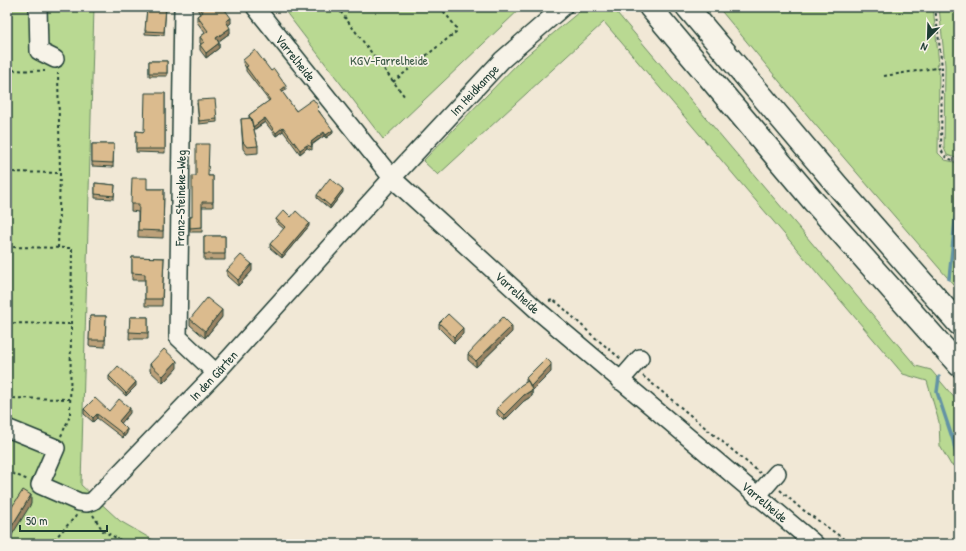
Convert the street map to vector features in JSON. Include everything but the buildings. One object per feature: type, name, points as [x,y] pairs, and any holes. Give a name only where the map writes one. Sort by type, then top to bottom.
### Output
[{"type":"highway","points":[[650,7],[814,202],[959,365]]},
{"type":"highway","points":[[687,7],[837,185],[959,324]]},
{"type":"street","points":[[38,7],[39,51],[57,65]]},
{"type":"street","name":"Franz-Steineke-Weg","points":[[183,7],[178,337],[216,373]]},
{"type":"street","name":"Varrelheide","points":[[255,7],[392,178],[536,309],[815,544]]},
{"type":"street","name":"Im Heidkampe","points":[[392,178],[502,60],[563,7]]},
{"type":"street","name":"In den Gärten","points":[[87,504],[93,501],[216,373],[392,178]]},
{"type":"street","points":[[620,381],[636,363]]},
{"type":"street","points":[[7,428],[56,448],[40,485],[87,504]]},
{"type":"street","points":[[757,496],[774,477]]},
{"type":"path","points":[[336,7],[405,97]]},
{"type":"path","points":[[393,82],[456,32],[456,27],[440,7]]},
{"type":"path","points":[[935,7],[942,67],[941,149],[943,155],[959,161]]},
{"type":"path","points":[[7,70],[57,65],[60,173],[58,248]]},
{"type":"path","points":[[884,76],[942,67]]},
{"type":"path","points":[[7,172],[60,173]]},
{"type":"path","points":[[7,247],[72,248],[70,416],[56,448]]},
{"type":"path","points":[[536,309],[542,303],[554,300],[592,335],[636,363],[734,453],[774,477],[800,507],[850,544]]},
{"type":"path","points":[[7,323],[71,324]]},
{"type":"path","points":[[7,398],[70,399]]},
{"type":"path","points":[[7,471],[40,485]]},
{"type":"path","points":[[50,544],[87,504],[103,531],[128,544]]},
{"type":"green space","points":[[7,7],[94,7],[81,485],[120,521],[160,544],[7,544]]},
{"type":"green space","name":"KGV-Farrelheide","points":[[282,7],[522,7],[383,139]]},
{"type":"green space","points":[[585,7],[612,7],[916,366],[931,370],[957,401],[959,408],[959,467],[951,465],[940,446],[939,422],[927,381],[903,374],[604,22],[438,175],[423,161],[520,61]]},
{"type":"green space","points":[[718,7],[933,7],[939,64],[936,65],[939,70],[938,153],[945,160],[959,163],[959,291],[813,122]]},
{"type":"green space","points":[[939,7],[959,7],[959,159],[947,155],[944,148],[945,65]]},
{"type":"waterway","points":[[949,279],[959,183]]},
{"type":"waterway","points":[[939,377],[937,392],[953,440],[959,468]]}]
